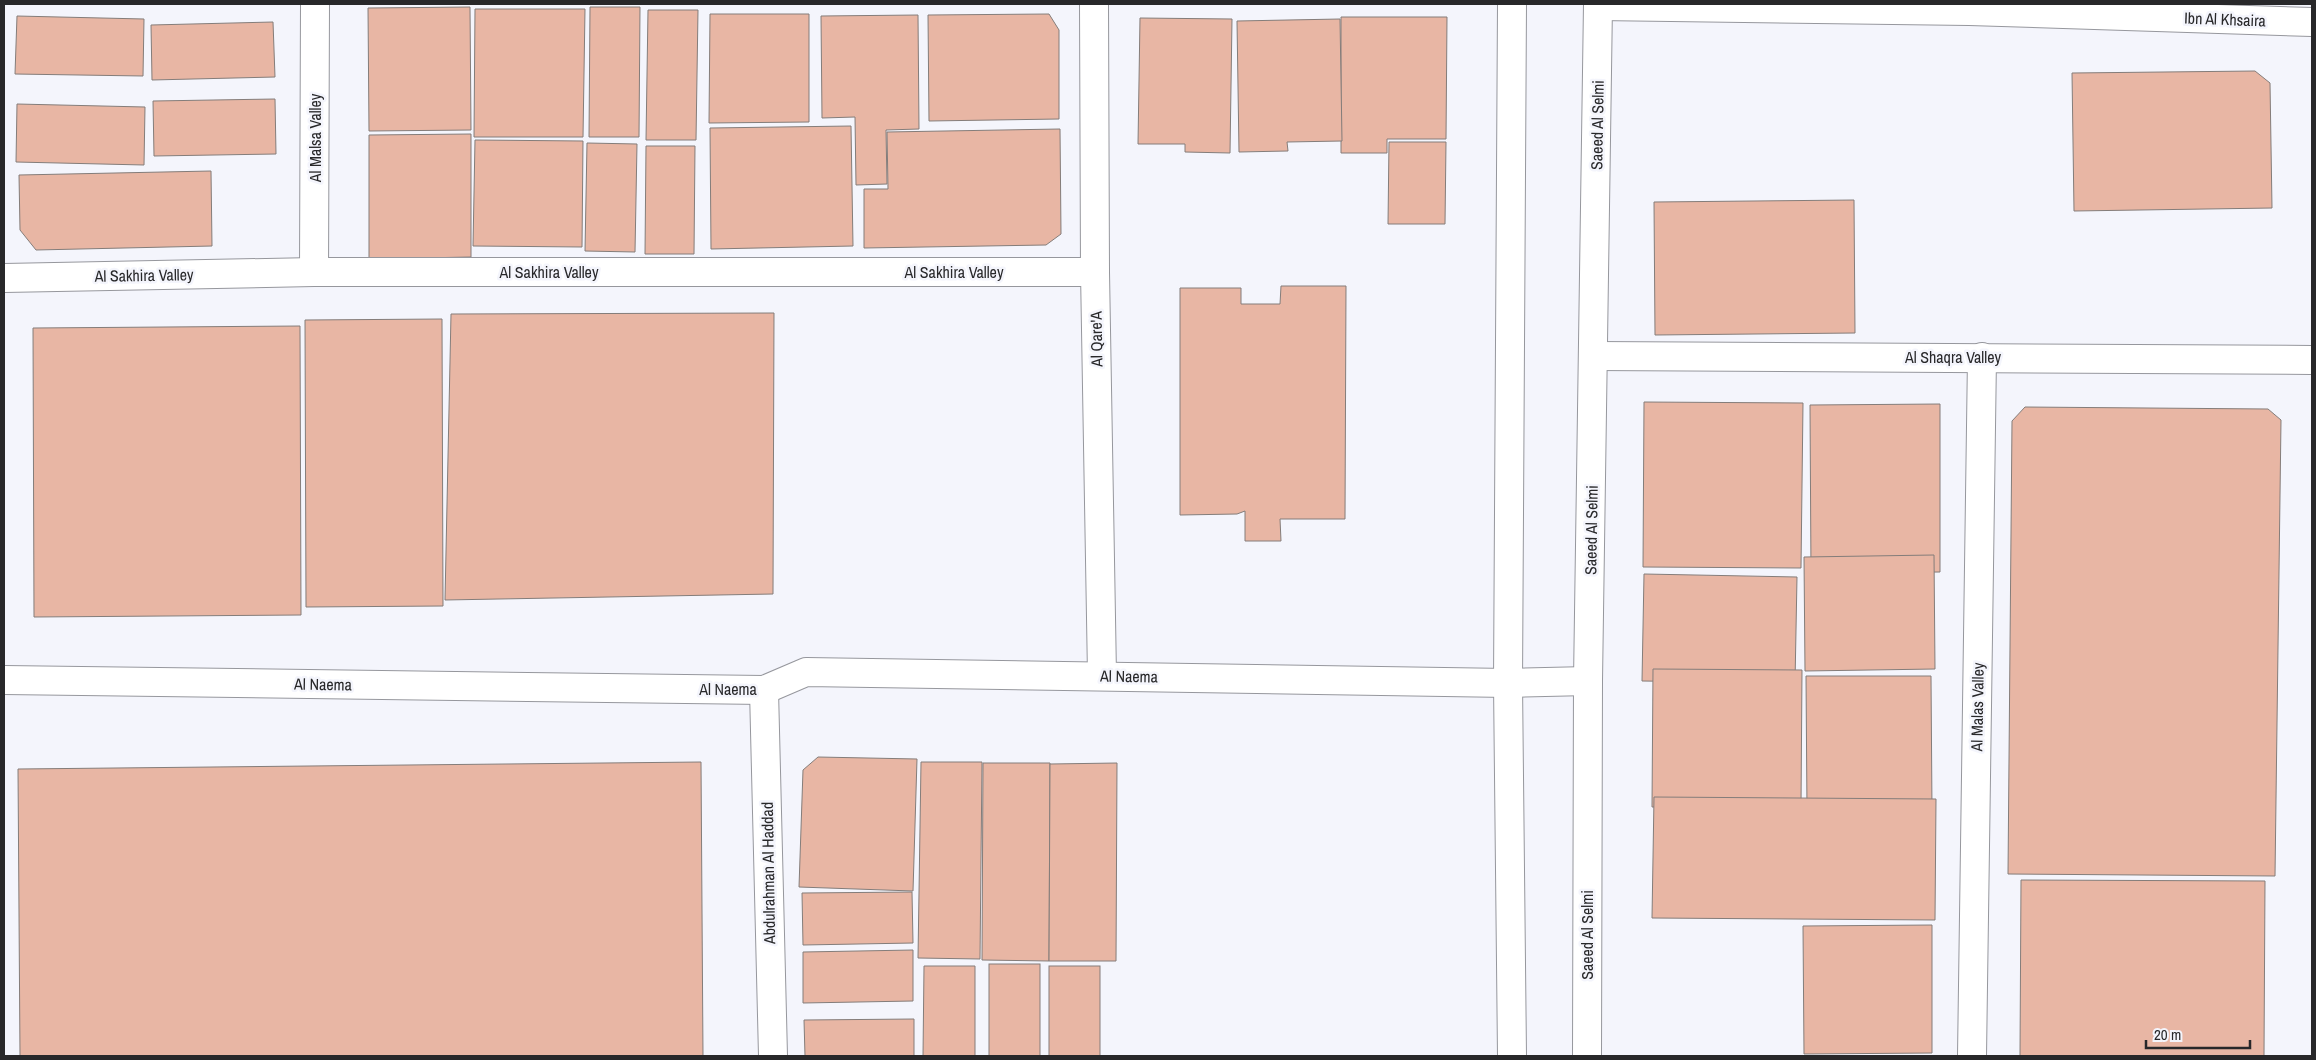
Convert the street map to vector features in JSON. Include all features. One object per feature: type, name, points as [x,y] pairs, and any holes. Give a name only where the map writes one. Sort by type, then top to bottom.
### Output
[{"type":"street","name":"Al Malsa Valley","points":[[314,272],[315,4]]},
{"type":"street","name":"Al Qare'A","points":[[1094,4],[1095,272],[1102,675]]},
{"type":"street","points":[[1512,4],[1508,683],[1512,1056]]},
{"type":"street","name":"Ibn Al Khsaira","points":[[1598,5],[1969,8],[2312,22]]},
{"type":"street","name":"Saeed Al Selmi","points":[[1587,1056],[1588,681],[1598,5]]},
{"type":"street","name":"Al Sakhira Valley","points":[[4,278],[314,272],[1095,272]]},
{"type":"street","name":"Al Shaqra Valley","points":[[1594,356],[2312,360]]},
{"type":"street","name":"Al Malas Valley","points":[[1972,1056],[1982,357]]},
{"type":"street","name":"Al Naema","points":[[4,680],[764,690],[806,672],[1102,675],[1508,683],[1588,681]]},
{"type":"street","name":"Abdulrahman Al Haddad","points":[[764,690],[773,1056]]},
{"type":"building","points":[[470,7],[471,130],[369,131],[368,8]]},
{"type":"building","points":[[590,7],[640,7],[639,137],[589,137]]},
{"type":"building","points":[[475,9],[585,9],[583,137],[474,137]]},
{"type":"building","points":[[648,10],[698,10],[696,140],[646,140]]},
{"type":"building","points":[[710,14],[809,14],[809,122],[709,123]]},
{"type":"building","points":[[1049,14],[1059,30],[1059,119],[929,121],[928,15]]},
{"type":"building","points":[[918,15],[919,129],[886,130],[887,184],[856,185],[855,117],[822,118],[821,16]]},
{"type":"building","points":[[17,16],[144,19],[143,76],[15,74]]},
{"type":"building","points":[[1341,17],[1447,17],[1446,139],[1387,139],[1387,153],[1341,153]]},
{"type":"building","points":[[1140,18],[1232,19],[1230,153],[1185,152],[1185,144],[1138,144]]},
{"type":"building","points":[[1340,19],[1342,141],[1287,142],[1288,151],[1239,152],[1237,21]]},
{"type":"building","points":[[273,22],[275,77],[152,80],[151,25]]},
{"type":"building","points":[[2255,71],[2270,83],[2272,208],[2074,211],[2072,73]]},
{"type":"building","points":[[275,99],[276,154],[154,156],[153,101]]},
{"type":"building","points":[[17,104],[145,107],[144,165],[16,162]]},
{"type":"building","points":[[851,126],[853,246],[711,249],[710,128]]},
{"type":"building","points":[[1060,129],[1061,234],[1046,245],[864,248],[864,189],[888,189],[887,132]]},
{"type":"building","points":[[471,134],[471,257],[369,259],[369,135]]},
{"type":"building","points":[[475,140],[583,141],[582,247],[473,246]]},
{"type":"building","points":[[1389,142],[1446,142],[1445,224],[1388,224]]},
{"type":"building","points":[[587,143],[637,144],[635,252],[585,251]]},
{"type":"building","points":[[646,146],[695,146],[694,254],[645,254]]},
{"type":"building","points":[[211,171],[212,246],[36,250],[20,230],[19,175]]},
{"type":"building","points":[[1854,200],[1855,333],[1655,335],[1654,202]]},
{"type":"building","points":[[1281,286],[1346,286],[1345,519],[1280,519],[1281,541],[1245,541],[1245,511],[1237,514],[1180,515],[1180,288],[1241,288],[1241,304],[1280,304]]},
{"type":"building","points":[[774,313],[773,594],[445,600],[451,314]]},
{"type":"building","points":[[442,319],[443,606],[306,607],[305,320]]},
{"type":"building","points":[[300,326],[301,615],[34,617],[33,328]]},
{"type":"building","points":[[1644,402],[1803,403],[1801,568],[1643,567]]},
{"type":"building","points":[[1940,404],[1940,572],[1811,573],[1810,405]]},
{"type":"building","points":[[2025,407],[2268,409],[2281,420],[2275,876],[2008,874],[2012,421]]},
{"type":"building","points":[[1934,555],[1935,669],[1805,671],[1804,557]]},
{"type":"building","points":[[1644,574],[1797,577],[1795,683],[1642,681]]},
{"type":"building","points":[[1653,669],[1802,670],[1801,807],[1652,807]]},
{"type":"building","points":[[1806,676],[1931,676],[1932,810],[1807,811]]},
{"type":"building","points":[[818,757],[917,759],[913,891],[799,887],[803,770]]},
{"type":"building","points":[[701,762],[703,1056],[20,1056],[18,769]]},
{"type":"building","points":[[921,762],[982,762],[980,959],[918,958]]},
{"type":"building","points":[[983,763],[1050,763],[1049,961],[982,960]]},
{"type":"building","points":[[1117,763],[1116,961],[1049,961],[1050,764]]},
{"type":"building","points":[[1654,797],[1936,799],[1935,920],[1652,918]]},
{"type":"building","points":[[2021,880],[2265,881],[2264,1056],[2020,1056]]},
{"type":"building","points":[[912,892],[913,943],[803,945],[802,893]]},
{"type":"building","points":[[1932,925],[1932,1053],[1804,1054],[1803,926]]},
{"type":"building","points":[[913,950],[913,1001],[803,1003],[803,952]]},
{"type":"building","points":[[989,964],[1040,964],[1040,1056],[989,1056]]},
{"type":"building","points":[[924,966],[975,966],[975,1056],[923,1056]]},
{"type":"building","points":[[1049,966],[1100,966],[1100,1056],[1049,1056]]},
{"type":"building","points":[[914,1019],[914,1056],[805,1056],[804,1020]]}]
